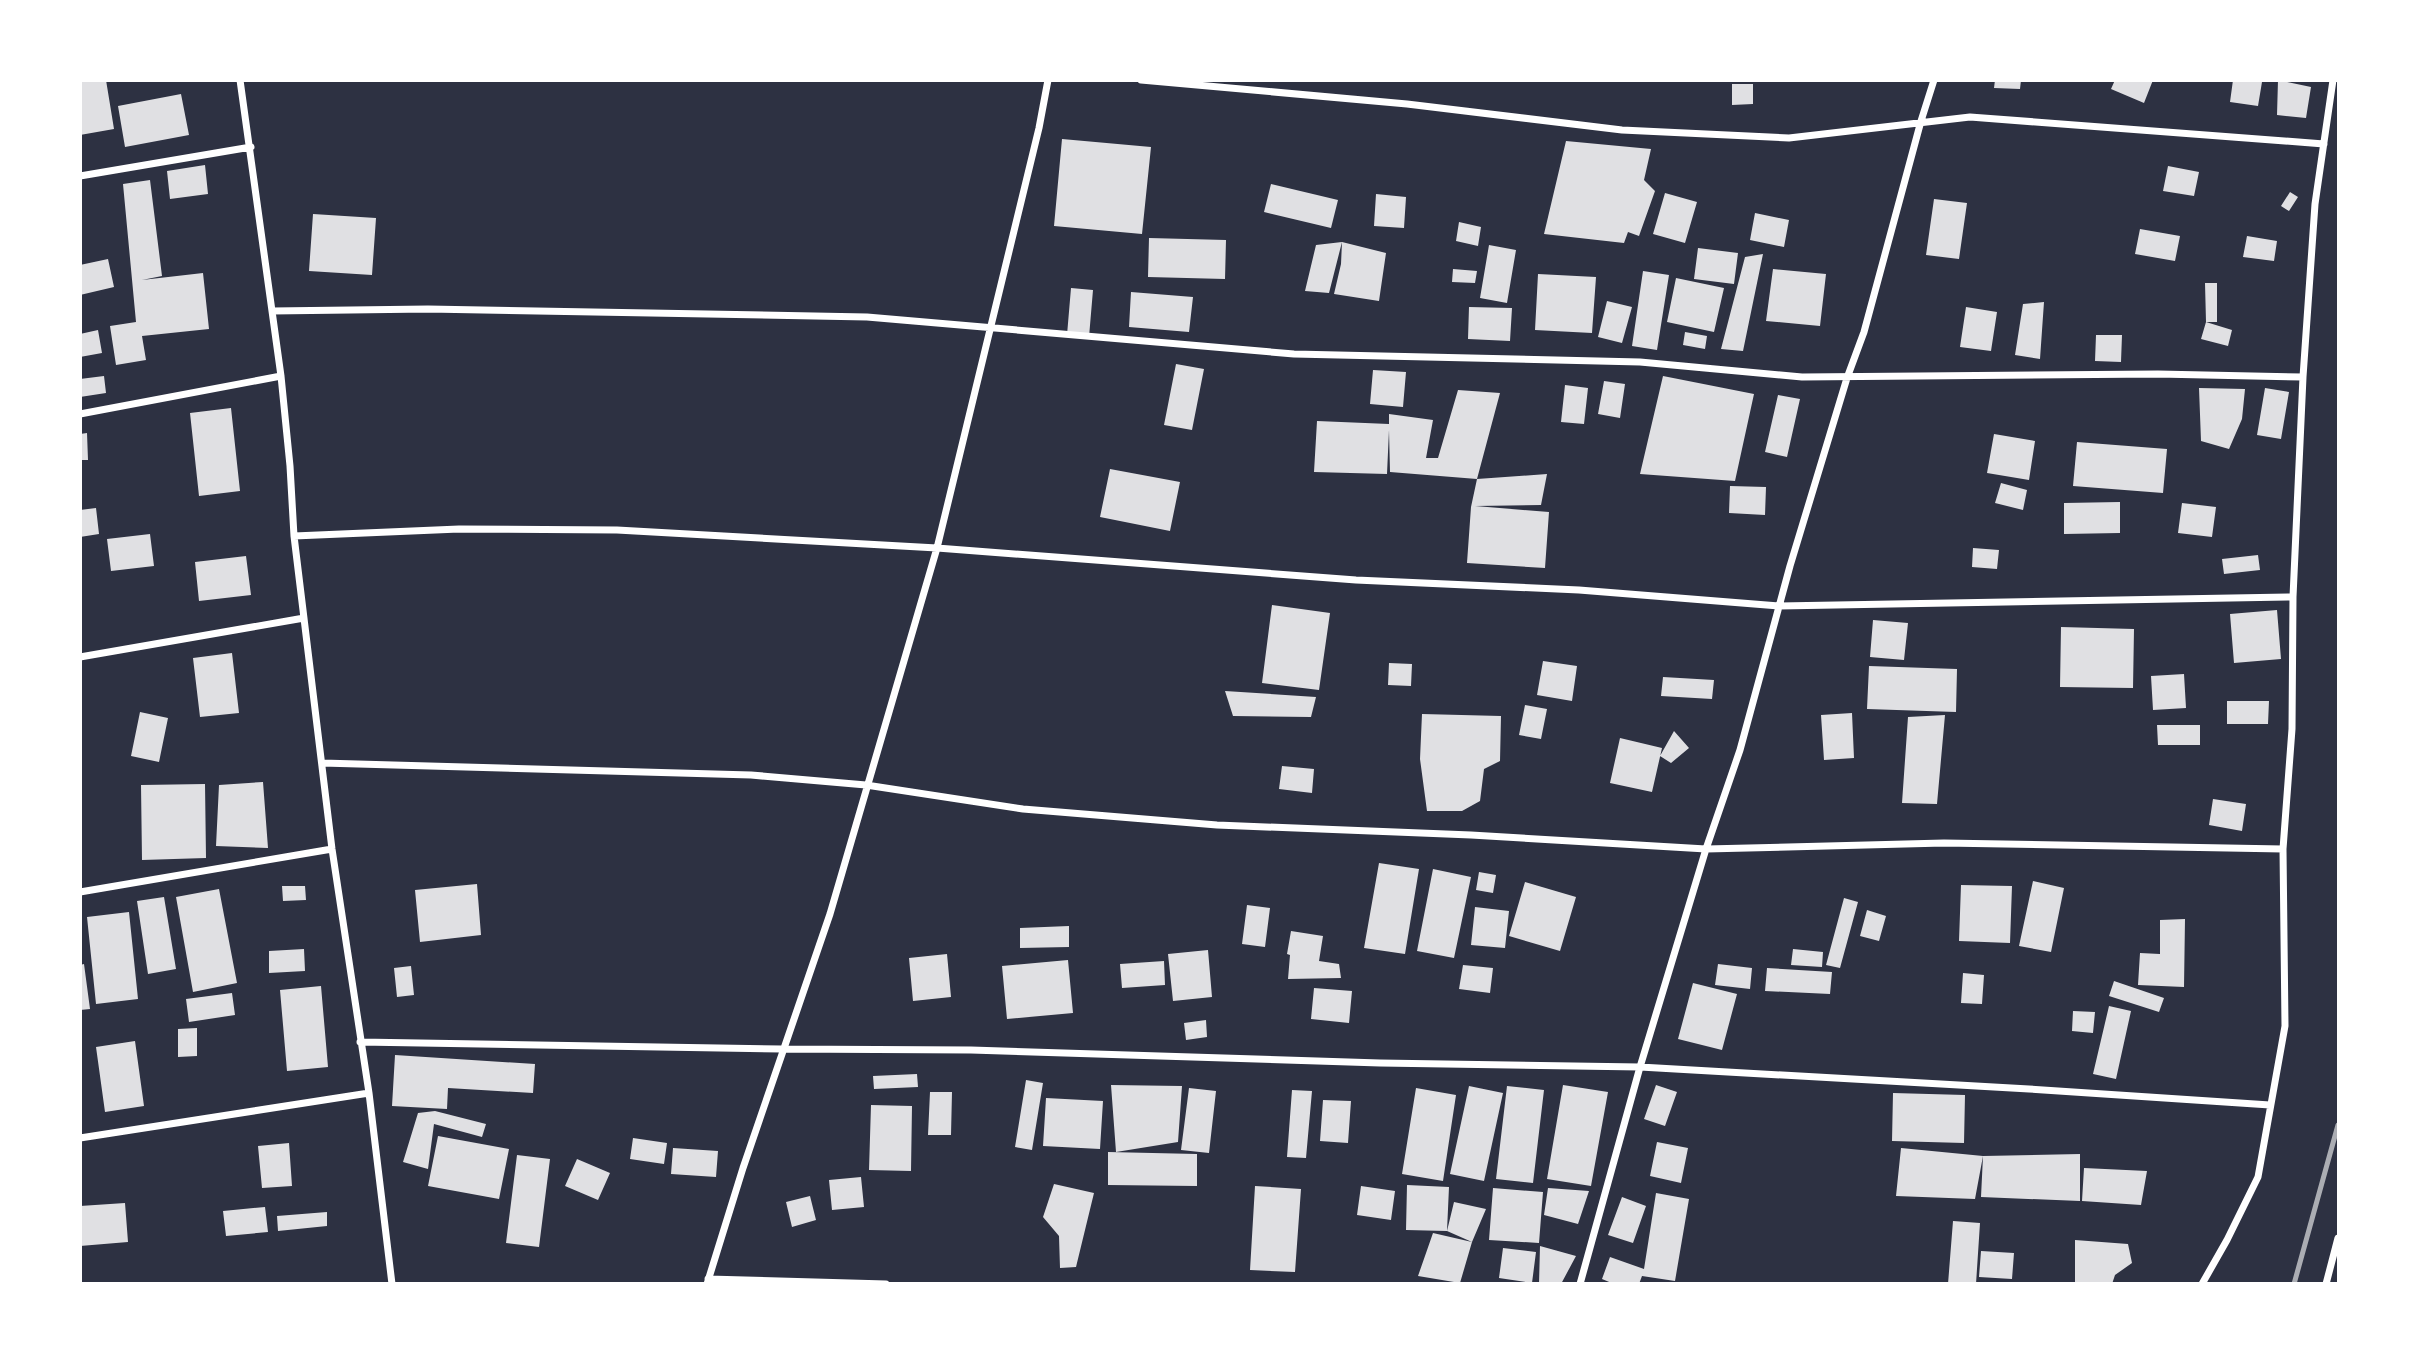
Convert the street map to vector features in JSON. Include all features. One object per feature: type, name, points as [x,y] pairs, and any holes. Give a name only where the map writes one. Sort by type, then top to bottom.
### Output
[{"type":"street","points":[[240,80],[281,376],[294,536],[332,849],[369,1093],[392,1283]]},
{"type":"street","points":[[886,1283],[708,1281],[782,1049],[830,914],[937,548],[1048,80]]},
{"type":"street","points":[[1141,80],[1408,104],[1622,130],[1789,138],[1970,117],[2324,145]]},
{"type":"street","points":[[1580,1283],[1640,1068],[1706,849],[1740,750],[1779,606],[1847,378],[1864,332],[1934,80]]},
{"type":"street","points":[[2202,1283],[2258,1177],[2285,1026],[2283,849],[2292,729],[2293,597],[2303,377],[2315,204],[2333,80]]},
{"type":"street","points":[[80,176],[251,147]]},
{"type":"street","points":[[272,312],[428,309],[867,317],[1294,354],[1640,362],[1801,377],[2145,374],[2303,377]]},
{"type":"street","points":[[80,414],[281,376]]},
{"type":"street","points":[[294,536],[458,529],[617,530],[937,548],[1356,580],[1579,590],[1779,606],[2293,597]]},
{"type":"street","points":[[80,657],[304,618]]},
{"type":"street","points":[[322,762],[751,775],[866,785],[1023,809],[1217,825],[1471,835],[1706,849],[1944,843],[2283,849]]},
{"type":"street","points":[[80,892],[332,849]]},
{"type":"street","points":[[360,1042],[971,1050],[1640,1068],[2270,1105]]},
{"type":"street","points":[[80,1138],[369,1093]]},
{"type":"street","points":[[2326,1283],[2339,1238]]},
{"type":"building","points":[[80,80],[106,80],[114,129],[80,135]]},
{"type":"building","points":[[1995,80],[2021,80],[2020,89],[1994,88]]},
{"type":"building","points":[[2115,80],[2153,80],[2144,103],[2111,89]]},
{"type":"building","points":[[2233,80],[2262,82],[2258,106],[2230,102]]},
{"type":"building","points":[[2278,80],[2311,87],[2306,118],[2277,115]]},
{"type":"building","points":[[1732,84],[1753,84],[1753,104],[1732,105]]},
{"type":"building","points":[[181,94],[189,135],[125,147],[118,106]]},
{"type":"building","points":[[1062,139],[1151,147],[1142,234],[1054,226]]},
{"type":"building","points":[[1566,141],[1651,149],[1644,180],[1655,191],[1639,236],[1628,232],[1624,243],[1544,234]]},
{"type":"building","points":[[205,165],[208,194],[170,199],[167,171]]},
{"type":"building","points":[[2168,166],[2199,172],[2194,196],[2163,191]]},
{"type":"building","points":[[150,180],[162,276],[142,280],[203,273],[209,329],[142,336],[146,360],[116,365],[110,326],[136,322],[123,184]]},
{"type":"building","points":[[1271,184],[1338,200],[1331,228],[1264,212]]},
{"type":"building","points":[[2290,192],[2298,197],[2289,211],[2281,206]]},
{"type":"building","points":[[1665,193],[1697,202],[1685,243],[1653,234]]},
{"type":"building","points":[[1376,194],[1406,197],[1404,228],[1374,226]]},
{"type":"building","points":[[1934,199],[1967,203],[1959,259],[1926,255]]},
{"type":"building","points":[[1755,213],[1789,220],[1784,247],[1750,240]]},
{"type":"building","points":[[313,214],[376,218],[372,275],[309,271]]},
{"type":"building","points":[[1459,222],[1481,227],[1478,246],[1456,241]]},
{"type":"building","points":[[2140,229],[2180,236],[2175,261],[2135,254]]},
{"type":"building","points":[[2247,236],[2277,241],[2274,261],[2243,257]]},
{"type":"building","points":[[1149,238],[1226,240],[1225,279],[1148,277]]},
{"type":"building","points":[[1342,242],[1386,253],[1379,301],[1334,294],[1341,264]]},
{"type":"building","points":[[1342,242],[1329,293],[1305,291],[1316,245]]},
{"type":"building","points":[[1489,245],[1516,250],[1507,303],[1480,298]]},
{"type":"building","points":[[1698,248],[1738,253],[1734,284],[1694,279]]},
{"type":"building","points":[[1763,254],[1743,351],[1721,349],[1745,257]]},
{"type":"building","points":[[108,259],[114,287],[80,295],[80,265]]},
{"type":"building","points":[[1453,269],[1477,271],[1475,283],[1452,282]]},
{"type":"building","points":[[1773,269],[1826,274],[1820,326],[1766,321]]},
{"type":"building","points":[[1643,271],[1669,275],[1657,350],[1632,346]]},
{"type":"building","points":[[1538,274],[1596,277],[1592,333],[1535,330]]},
{"type":"building","points":[[1676,278],[1724,288],[1714,332],[1667,322]]},
{"type":"building","points":[[2205,283],[2217,283],[2217,322],[2206,322]]},
{"type":"building","points":[[1071,288],[1093,290],[1089,337],[1067,335]]},
{"type":"building","points":[[1131,292],[1193,297],[1189,332],[1129,327]]},
{"type":"building","points":[[1607,301],[1632,307],[1622,343],[1598,337]]},
{"type":"building","points":[[2044,302],[2040,359],[2015,355],[2023,304]]},
{"type":"building","points":[[1469,307],[1512,308],[1510,341],[1468,339]]},
{"type":"building","points":[[1966,307],[1997,312],[1991,351],[1960,347]]},
{"type":"building","points":[[2206,322],[2232,330],[2228,346],[2201,339]]},
{"type":"building","points":[[98,330],[102,353],[80,357],[80,334]]},
{"type":"building","points":[[1685,332],[1707,336],[1705,349],[1683,345]]},
{"type":"building","points":[[2096,335],[2122,335],[2121,362],[2095,361]]},
{"type":"building","points":[[1176,364],[1204,369],[1192,430],[1164,425]]},
{"type":"building","points":[[1373,370],[1406,372],[1403,407],[1370,404]]},
{"type":"building","points":[[104,376],[106,393],[80,397],[80,379]]},
{"type":"building","points":[[1663,376],[1754,394],[1735,481],[1640,474]]},
{"type":"building","points":[[1604,381],[1625,384],[1620,418],[1598,414]]},
{"type":"building","points":[[1565,385],[1588,388],[1584,424],[1561,422]]},
{"type":"building","points":[[2199,388],[2245,389],[2242,419],[2229,449],[2201,441]]},
{"type":"building","points":[[2265,388],[2289,392],[2281,439],[2257,435]]},
{"type":"building","points":[[1458,390],[1500,393],[1477,479],[1390,472],[1389,430],[1387,474],[1314,472],[1317,421],[1389,424],[1389,414],[1433,420],[1426,458],[1438,458]]},
{"type":"building","points":[[1778,395],[1800,399],[1787,457],[1765,452]]},
{"type":"building","points":[[231,408],[240,491],[199,496],[190,413]]},
{"type":"building","points":[[87,433],[88,460],[80,460],[80,434]]},
{"type":"building","points":[[1994,434],[2035,441],[2029,480],[1987,473]]},
{"type":"building","points":[[2077,442],[2167,449],[2163,493],[2073,486]]},
{"type":"building","points":[[1110,469],[1180,482],[1170,531],[1100,517]]},
{"type":"building","points":[[1547,474],[1541,505],[1475,506],[1549,512],[1545,568],[1467,563],[1471,507],[1477,479]]},
{"type":"building","points":[[2001,483],[2027,490],[2023,510],[1995,503]]},
{"type":"building","points":[[1730,486],[1766,487],[1765,515],[1729,513]]},
{"type":"building","points":[[2120,502],[2120,533],[2064,534],[2064,503]]},
{"type":"building","points":[[2182,503],[2216,507],[2212,537],[2178,533]]},
{"type":"building","points":[[96,508],[99,534],[80,537],[80,510]]},
{"type":"building","points":[[150,534],[154,566],[111,571],[107,539]]},
{"type":"building","points":[[1973,548],[1999,550],[1997,569],[1972,567]]},
{"type":"building","points":[[2258,555],[2260,570],[2224,574],[2222,559]]},
{"type":"building","points":[[246,556],[251,595],[199,601],[195,562]]},
{"type":"building","points":[[1272,605],[1330,613],[1319,690],[1262,683]]},
{"type":"building","points":[[2277,610],[2281,659],[2234,663],[2230,614]]},
{"type":"building","points":[[1873,620],[1908,623],[1904,660],[1870,657]]},
{"type":"building","points":[[2061,627],[2134,629],[2133,688],[2060,687]]},
{"type":"building","points":[[232,653],[239,713],[200,717],[193,658]]},
{"type":"building","points":[[1543,661],[1577,666],[1572,701],[1537,695]]},
{"type":"building","points":[[1389,663],[1412,664],[1411,686],[1388,685]]},
{"type":"building","points":[[1869,666],[1957,669],[1956,712],[1867,709]]},
{"type":"building","points":[[2184,674],[2186,708],[2153,710],[2151,676]]},
{"type":"building","points":[[1663,677],[1714,680],[1712,699],[1661,696]]},
{"type":"building","points":[[1225,691],[1316,697],[1311,717],[1233,716]]},
{"type":"building","points":[[2227,701],[2269,701],[2268,724],[2227,724]]},
{"type":"building","points":[[1525,705],[1547,709],[1541,739],[1519,735]]},
{"type":"building","points":[[140,712],[168,718],[159,762],[131,756]]},
{"type":"building","points":[[1852,713],[1854,758],[1824,760],[1821,715]]},
{"type":"building","points":[[1422,714],[1501,716],[1500,761],[1484,769],[1480,801],[1462,811],[1427,811],[1420,759]]},
{"type":"building","points":[[1945,715],[1937,804],[1902,803],[1908,717]]},
{"type":"building","points":[[2157,725],[2200,725],[2200,745],[2158,745]]},
{"type":"building","points":[[1674,731],[1689,748],[1671,763],[1660,756]]},
{"type":"building","points":[[1620,738],[1662,748],[1652,792],[1610,783]]},
{"type":"building","points":[[1282,766],[1314,769],[1312,793],[1279,789]]},
{"type":"building","points":[[263,782],[268,848],[216,846],[219,785]]},
{"type":"building","points":[[205,784],[206,858],[142,860],[141,785]]},
{"type":"building","points":[[2213,799],[2246,804],[2242,831],[2209,825]]},
{"type":"building","points":[[1379,863],[1419,869],[1405,954],[1364,948]]},
{"type":"building","points":[[1433,869],[1471,877],[1454,958],[1417,951]]},
{"type":"building","points":[[1479,872],[1496,875],[1493,893],[1476,890]]},
{"type":"building","points":[[2033,881],[2064,888],[2051,952],[2019,946]]},
{"type":"building","points":[[1525,882],[1576,897],[1560,951],[1509,936]]},
{"type":"building","points":[[477,884],[481,935],[420,942],[415,890]]},
{"type":"building","points":[[1961,885],[2012,886],[2010,943],[1959,941]]},
{"type":"building","points":[[282,886],[305,886],[306,900],[283,901]]},
{"type":"building","points":[[219,889],[237,983],[193,992],[176,897]]},
{"type":"building","points":[[164,897],[176,969],[148,974],[137,901]]},
{"type":"building","points":[[1844,898],[1858,902],[1840,968],[1826,965]]},
{"type":"building","points":[[1247,905],[1270,908],[1265,947],[1242,944]]},
{"type":"building","points":[[1475,907],[1509,911],[1505,948],[1471,945]]},
{"type":"building","points":[[1867,910],[1886,916],[1879,941],[1860,936]]},
{"type":"building","points":[[129,912],[138,999],[96,1004],[87,917]]},
{"type":"building","points":[[2185,919],[2184,987],[2138,985],[2140,953],[2160,954],[2160,920]]},
{"type":"building","points":[[1069,926],[1069,947],[1020,948],[1020,928]]},
{"type":"building","points":[[1291,931],[1323,936],[1319,961],[1339,964],[1341,978],[1288,979],[1290,955],[1287,954]]},
{"type":"building","points":[[304,949],[305,971],[269,973],[269,951]]},
{"type":"building","points":[[1793,949],[1823,952],[1822,967],[1791,965]]},
{"type":"building","points":[[1208,950],[1212,997],[1173,1001],[1168,954]]},
{"type":"building","points":[[947,954],[951,997],[913,1001],[909,958]]},
{"type":"building","points":[[1068,960],[1073,1013],[1007,1019],[1002,966]]},
{"type":"building","points":[[1164,961],[1165,985],[1122,988],[1120,964]]},
{"type":"building","points":[[84,964],[90,1009],[80,1010],[80,965]]},
{"type":"building","points":[[1718,964],[1752,968],[1750,989],[1715,985]]},
{"type":"building","points":[[1463,965],[1493,968],[1490,993],[1459,989]]},
{"type":"building","points":[[411,966],[414,995],[397,997],[394,968]]},
{"type":"building","points":[[1767,968],[1832,972],[1830,994],[1765,991]]},
{"type":"building","points":[[1963,973],[1984,975],[1982,1004],[1961,1003]]},
{"type":"building","points":[[2114,981],[2164,998],[2159,1012],[2109,996]]},
{"type":"building","points":[[1693,983],[1737,994],[1722,1050],[1678,1039]]},
{"type":"building","points":[[321,986],[328,1067],[287,1071],[280,990]]},
{"type":"building","points":[[1314,988],[1352,991],[1349,1023],[1311,1019]]},
{"type":"building","points":[[232,993],[235,1015],[189,1022],[186,999]]},
{"type":"building","points":[[2109,1006],[2131,1011],[2116,1079],[2093,1074]]},
{"type":"building","points":[[2073,1011],[2095,1012],[2093,1033],[2072,1031]]},
{"type":"building","points":[[1206,1020],[1207,1037],[1186,1040],[1184,1023]]},
{"type":"building","points":[[197,1028],[197,1056],[178,1057],[178,1029]]},
{"type":"building","points":[[135,1041],[144,1106],[105,1112],[96,1047]]},
{"type":"building","points":[[395,1055],[535,1064],[533,1093],[448,1088],[447,1109],[392,1106]]},
{"type":"building","points":[[917,1074],[918,1087],[874,1089],[873,1076]]},
{"type":"building","points":[[1026,1080],[1043,1083],[1032,1150],[1015,1147]]},
{"type":"building","points":[[1111,1085],[1182,1086],[1178,1142],[1116,1152]]},
{"type":"building","points":[[1563,1085],[1608,1092],[1591,1186],[1547,1179]]},
{"type":"building","points":[[1656,1085],[1677,1092],[1665,1126],[1644,1119]]},
{"type":"building","points":[[1469,1086],[1503,1093],[1484,1181],[1450,1174]]},
{"type":"building","points":[[1507,1086],[1544,1090],[1533,1183],[1496,1179]]},
{"type":"building","points":[[1189,1088],[1216,1091],[1209,1153],[1181,1150]]},
{"type":"building","points":[[1416,1088],[1456,1095],[1443,1181],[1402,1174]]},
{"type":"building","points":[[1292,1090],[1312,1091],[1306,1158],[1287,1157]]},
{"type":"building","points":[[930,1092],[952,1092],[951,1135],[928,1135]]},
{"type":"building","points":[[1893,1093],[1965,1095],[1964,1143],[1892,1141]]},
{"type":"building","points":[[1046,1098],[1103,1101],[1100,1149],[1043,1146]]},
{"type":"building","points":[[1323,1100],[1351,1101],[1348,1143],[1320,1141]]},
{"type":"building","points":[[871,1105],[912,1106],[911,1171],[869,1170]]},
{"type":"building","points":[[435,1111],[486,1124],[482,1137],[434,1124],[428,1169],[403,1162],[418,1113]]},
{"type":"building","points":[[438,1136],[509,1149],[499,1199],[428,1186]]},
{"type":"building","points":[[633,1138],[667,1143],[664,1164],[630,1159]]},
{"type":"building","points":[[1657,1142],[1688,1148],[1681,1183],[1650,1176]]},
{"type":"building","points":[[289,1143],[292,1186],[262,1188],[258,1146]]},
{"type":"building","points":[[673,1148],[718,1151],[716,1177],[671,1174]]},
{"type":"building","points":[[1901,1148],[1983,1156],[1975,1199],[1896,1196]]},
{"type":"building","points":[[1108,1152],[1197,1154],[1197,1186],[1108,1185]]},
{"type":"building","points":[[2080,1154],[2080,1201],[1981,1197],[1983,1156]]},
{"type":"building","points":[[517,1155],[550,1159],[539,1247],[506,1243]]},
{"type":"building","points":[[577,1159],[610,1173],[598,1200],[565,1186]]},
{"type":"building","points":[[2084,1168],[2147,1171],[2141,1205],[2082,1201]]},
{"type":"building","points":[[861,1177],[864,1207],[832,1210],[829,1180]]},
{"type":"building","points":[[1054,1184],[1094,1193],[1076,1267],[1060,1268],[1059,1236],[1043,1217]]},
{"type":"building","points":[[1407,1185],[1449,1187],[1447,1231],[1406,1230]]},
{"type":"building","points":[[1255,1186],[1301,1189],[1295,1272],[1250,1270]]},
{"type":"building","points":[[1361,1186],[1395,1191],[1391,1220],[1357,1215]]},
{"type":"building","points":[[1493,1188],[1543,1192],[1539,1243],[1489,1240]]},
{"type":"building","points":[[1548,1188],[1589,1191],[1578,1224],[1544,1215]]},
{"type":"building","points":[[1656,1193],[1689,1199],[1675,1281],[1642,1276],[1639,1284],[1614,1284],[1602,1279],[1610,1257],[1644,1269]]},
{"type":"building","points":[[810,1196],[816,1220],[792,1227],[786,1202]]},
{"type":"building","points":[[1622,1197],[1646,1206],[1633,1243],[1608,1235]]},
{"type":"building","points":[[1454,1202],[1486,1209],[1472,1242],[1447,1231]]},
{"type":"building","points":[[125,1203],[128,1242],[80,1246],[80,1206]]},
{"type":"building","points":[[265,1207],[268,1232],[226,1236],[223,1211]]},
{"type":"building","points":[[327,1212],[327,1226],[278,1231],[277,1216]]},
{"type":"building","points":[[1953,1221],[1980,1223],[1976,1284],[1948,1284]]},
{"type":"building","points":[[1433,1233],[1472,1242],[1460,1283],[1418,1276]]},
{"type":"building","points":[[2075,1240],[2128,1244],[2132,1263],[2115,1275],[2112,1284],[2075,1284]]},
{"type":"building","points":[[1540,1246],[1576,1256],[1561,1284],[1539,1284]]},
{"type":"building","points":[[1503,1248],[1536,1252],[1532,1283],[1499,1278]]},
{"type":"building","points":[[1981,1251],[2014,1253],[2012,1279],[1979,1277]]},
{"type":"railway","points":[[2294,1284],[2338,1125]]}]
